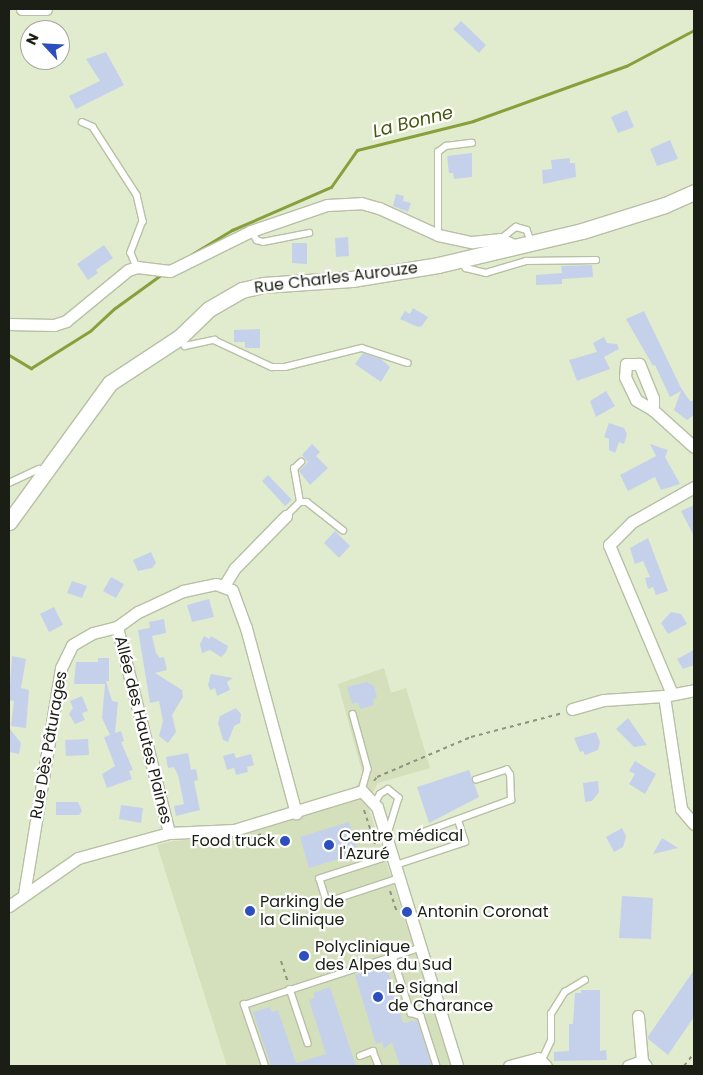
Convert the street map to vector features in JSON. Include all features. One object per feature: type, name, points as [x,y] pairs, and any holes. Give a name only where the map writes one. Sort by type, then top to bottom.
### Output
[{"type":"street","points":[[22,9],[46,9]]},
{"type":"street","name":"Rue Charles Aurouze","points":[[9,522],[110,383],[180,336],[209,309],[242,290],[263,285],[352,279],[461,259],[582,231],[665,205],[694,192]]},
{"type":"street","points":[[9,324],[54,325],[66,321],[128,270],[137,267],[170,271],[251,231],[327,205],[345,202],[379,208],[438,236],[472,242],[501,239],[524,244]]},
{"type":"street","points":[[653,410],[694,447]]},
{"type":"street","points":[[694,487],[632,522],[609,546],[668,695],[681,809],[694,824]]},
{"type":"street","points":[[224,586],[235,568],[286,516]]},
{"type":"street","points":[[117,627],[138,612],[183,591],[216,584],[232,590],[246,628],[296,813]]},
{"type":"street","name":"Allée des Hautes Plaines","points":[[117,627],[170,833]]},
{"type":"street","name":"Rue Dès Pâturages","points":[[24,894],[61,668],[72,645],[93,633],[117,627]]},
{"type":"street","points":[[572,709],[604,700],[668,695],[694,690]]},
{"type":"street","points":[[9,906],[78,858],[170,833],[234,830],[364,792],[375,804],[457,1066]]},
{"type":"street","points":[[628,1066],[644,1064],[638,1016]]},
{"type":"street","points":[[508,1066],[538,1058],[544,1063]]},
{"type":"lane","points":[[82,122],[93,127],[137,195],[143,221],[131,253],[137,267]]},
{"type":"lane","points":[[438,236],[438,152],[446,146],[472,143]]},
{"type":"lane","points":[[501,239],[516,227],[527,230],[524,244]]},
{"type":"lane","points":[[251,231],[263,242],[309,233]]},
{"type":"lane","points":[[461,259],[466,268],[486,273],[526,261],[596,260]]},
{"type":"lane","points":[[180,336],[185,346],[214,340],[272,367],[285,368],[362,348],[408,363]]},
{"type":"lane","points":[[300,502],[294,469],[301,462]]},
{"type":"lane","points":[[9,483],[39,470],[45,471]]},
{"type":"lane","points":[[286,516],[300,502],[307,502],[343,530]]},
{"type":"lane","points":[[352,714],[368,769],[364,792]]},
{"type":"lane","points":[[407,838],[511,800],[510,775],[507,770],[478,780]]},
{"type":"lane","points":[[375,804],[380,794],[388,789],[399,798],[395,819],[386,840]]},
{"type":"lane","points":[[397,879],[327,902],[320,880],[465,842],[458,820]]},
{"type":"lane","points":[[264,1066],[244,1005],[419,948]]},
{"type":"lane","points":[[393,956],[411,1013],[421,1016],[437,1066]]},
{"type":"lane","points":[[544,1063],[551,1041],[551,1014],[565,992],[584,980]]},
{"type":"lane","points":[[290,989],[308,1043]]},
{"type":"lane","points":[[360,1056],[373,1051],[379,1066]]},
{"type":"path","points":[[364,792],[377,776],[471,737],[572,709]]},
{"type":"path","points":[[281,960],[290,989]]},
{"type":"path","points":[[684,1066],[694,1053]]},
{"type":"shaded area","name":"Polyclinique des Alpes du Sud","points":[[384,668],[391,693],[406,688],[430,768],[378,783],[367,803],[452,1066],[227,1066],[157,845],[173,841],[241,836],[350,797],[363,775],[338,684]]},
{"type":"building","points":[[461,21],[486,45],[479,53],[453,29]]},
{"type":"building","points":[[106,52],[124,85],[76,109],[69,96],[100,81],[86,59]]},
{"type":"building","points":[[627,110],[634,127],[618,133],[611,117]]},
{"type":"building","points":[[670,140],[678,159],[657,166],[650,149]]},
{"type":"building","points":[[472,153],[472,177],[454,179],[453,173],[449,173],[447,156]]},
{"type":"building","points":[[570,158],[570,163],[575,163],[576,177],[543,184],[542,170],[552,169],[551,160]]},
{"type":"building","points":[[396,194],[404,196],[403,201],[411,203],[408,212],[393,206]]},
{"type":"building","points":[[348,237],[349,256],[336,257],[335,238]]},
{"type":"building","points":[[292,243],[307,243],[307,264],[292,263]]},
{"type":"building","points":[[104,245],[113,258],[96,270],[98,273],[88,280],[77,264]]},
{"type":"building","points":[[592,265],[593,277],[562,279],[562,284],[536,285],[536,275],[562,273],[561,266]]},
{"type":"building","points":[[413,308],[428,317],[422,326],[418,327],[400,319],[405,311],[410,314]]},
{"type":"building","points":[[644,311],[681,388],[690,401],[694,401],[694,415],[687,420],[674,410],[681,391],[670,397],[655,365],[653,366],[626,319]]},
{"type":"building","points":[[260,329],[260,348],[245,348],[245,342],[234,342],[234,330]]},
{"type":"building","points":[[604,337],[607,343],[617,344],[619,349],[604,357],[610,369],[577,381],[569,360],[597,352],[593,343]]},
{"type":"building","points":[[363,353],[381,359],[390,367],[381,382],[355,364]]},
{"type":"building","points":[[606,391],[615,406],[596,417],[590,401]]},
{"type":"building","points":[[609,423],[624,428],[627,434],[624,444],[619,442],[615,453],[609,450],[609,439],[604,437]]},
{"type":"building","points":[[312,444],[320,452],[316,456],[328,468],[310,485],[299,471],[308,462],[302,455]]},
{"type":"building","points":[[650,444],[668,450],[665,457],[680,484],[661,490],[655,477],[628,491],[620,475],[656,456]]},
{"type":"building","points":[[268,475],[292,500],[285,506],[262,481]]},
{"type":"building","points":[[694,505],[694,536],[681,511]]},
{"type":"building","points":[[335,531],[350,546],[339,558],[324,543]]},
{"type":"building","points":[[648,538],[668,591],[656,595],[653,587],[648,589],[645,578],[650,577],[643,561],[635,564],[630,548]]},
{"type":"building","points":[[151,552],[156,563],[152,568],[138,571],[133,560]]},
{"type":"building","points":[[111,577],[124,584],[116,598],[103,591]]},
{"type":"building","points":[[72,581],[87,586],[82,598],[67,593]]},
{"type":"building","points":[[209,599],[214,617],[192,622],[187,605]]},
{"type":"building","points":[[54,607],[63,625],[49,632],[40,614]]},
{"type":"building","points":[[671,612],[681,614],[687,624],[668,634],[661,623]]},
{"type":"building","points":[[164,619],[166,633],[152,636],[156,653],[160,658],[164,657],[167,670],[155,673],[182,690],[183,697],[172,715],[176,732],[168,743],[159,736],[163,721],[159,701],[150,703],[138,630],[150,628],[149,622]]},
{"type":"building","points":[[204,636],[209,639],[211,636],[228,646],[226,652],[221,657],[210,650],[202,653],[200,644]]},
{"type":"building","points":[[694,650],[694,665],[683,669],[677,659]]},
{"type":"building","points":[[12,656],[26,659],[21,688],[29,690],[26,728],[11,726],[14,701],[9,700]]},
{"type":"building","points":[[98,658],[109,658],[109,681],[106,681],[112,701],[118,702],[115,733],[121,731],[124,741],[121,742],[133,770],[129,771],[132,779],[107,788],[102,774],[115,766],[104,737],[110,735],[102,718],[105,684],[74,684],[76,662],[98,662]]},
{"type":"building","points":[[211,674],[233,678],[227,682],[230,690],[217,696],[215,688],[210,690],[208,685]]},
{"type":"building","points":[[367,682],[374,686],[377,697],[373,699],[374,705],[360,709],[358,702],[352,704],[347,687]]},
{"type":"building","points":[[82,696],[88,711],[82,713],[85,720],[75,724],[69,714],[73,708],[70,701]]},
{"type":"building","points":[[236,708],[241,714],[240,723],[234,726],[228,742],[223,740],[218,723],[220,716]]},
{"type":"building","points":[[628,718],[647,745],[634,747],[616,729]]},
{"type":"building","points":[[10,729],[21,743],[19,754],[9,752]]},
{"type":"building","points":[[596,732],[600,742],[598,750],[585,755],[583,751],[580,752],[574,738]]},
{"type":"building","points":[[88,739],[89,755],[66,756],[65,740]]},
{"type":"building","points":[[188,753],[191,770],[196,769],[198,780],[194,781],[200,810],[176,816],[174,806],[184,804],[178,775],[174,767],[168,768],[166,757]]},
{"type":"building","points":[[234,753],[236,758],[251,754],[254,765],[247,767],[248,772],[236,775],[234,768],[227,770],[223,756]]},
{"type":"building","points":[[635,761],[656,774],[645,794],[629,784],[635,774],[629,771]]},
{"type":"building","points":[[469,770],[479,797],[429,823],[417,787]]},
{"type":"building","points":[[598,781],[599,792],[592,801],[585,802],[583,783]]},
{"type":"building","points":[[56,802],[78,802],[82,811],[79,815],[56,815]]},
{"type":"building","points":[[121,805],[143,808],[141,823],[119,819]]},
{"type":"building","name":"Centre médical l'Azuré","points":[[349,822],[358,853],[309,868],[300,837]]},
{"type":"building","points":[[622,828],[626,836],[623,847],[614,852],[606,837]]},
{"type":"building","points":[[662,838],[678,848],[653,854]]},
{"type":"building","points":[[622,896],[653,898],[651,939],[619,938]]},
{"type":"building","name":"Le Signal de Charance","points":[[386,965],[403,1023],[417,1020],[432,1066],[400,1066],[392,1042],[384,1049],[382,1042],[376,1044],[355,975]]},
{"type":"building","points":[[694,970],[694,1017],[668,1055],[647,1038]]},
{"type":"building","points":[[330,987],[356,1066],[271,1066],[253,1012],[270,1007],[272,1012],[278,1010],[296,1063],[326,1054],[309,1000],[315,998],[313,993]]},
{"type":"building","points":[[581,990],[600,990],[600,1051],[606,1050],[607,1060],[554,1061],[554,1052],[569,1051],[569,1024],[573,1024],[575,993],[581,993]]},
{"type":"waterway","name":"La Bonne","points":[[192,254],[232,230],[331,187],[357,150],[473,121],[626,66],[694,30]]},
{"type":"waterway","points":[[9,355],[31,368],[90,331],[115,308],[162,274]]},
{"type":"place","name":"Food truck","points":[[285,841]]},
{"type":"place","name":"Centre médical l'Azuré","points":[[329,845]]},
{"type":"place","name":"Parking de la Clinique","points":[[250,911]]},
{"type":"place","name":"Antonin Coronat","points":[[407,912]]},
{"type":"place","name":"Polyclinique des Alpes du Sud","points":[[304,956]]},
{"type":"place","name":"Le Signal de Charance","points":[[378,997]]}]
